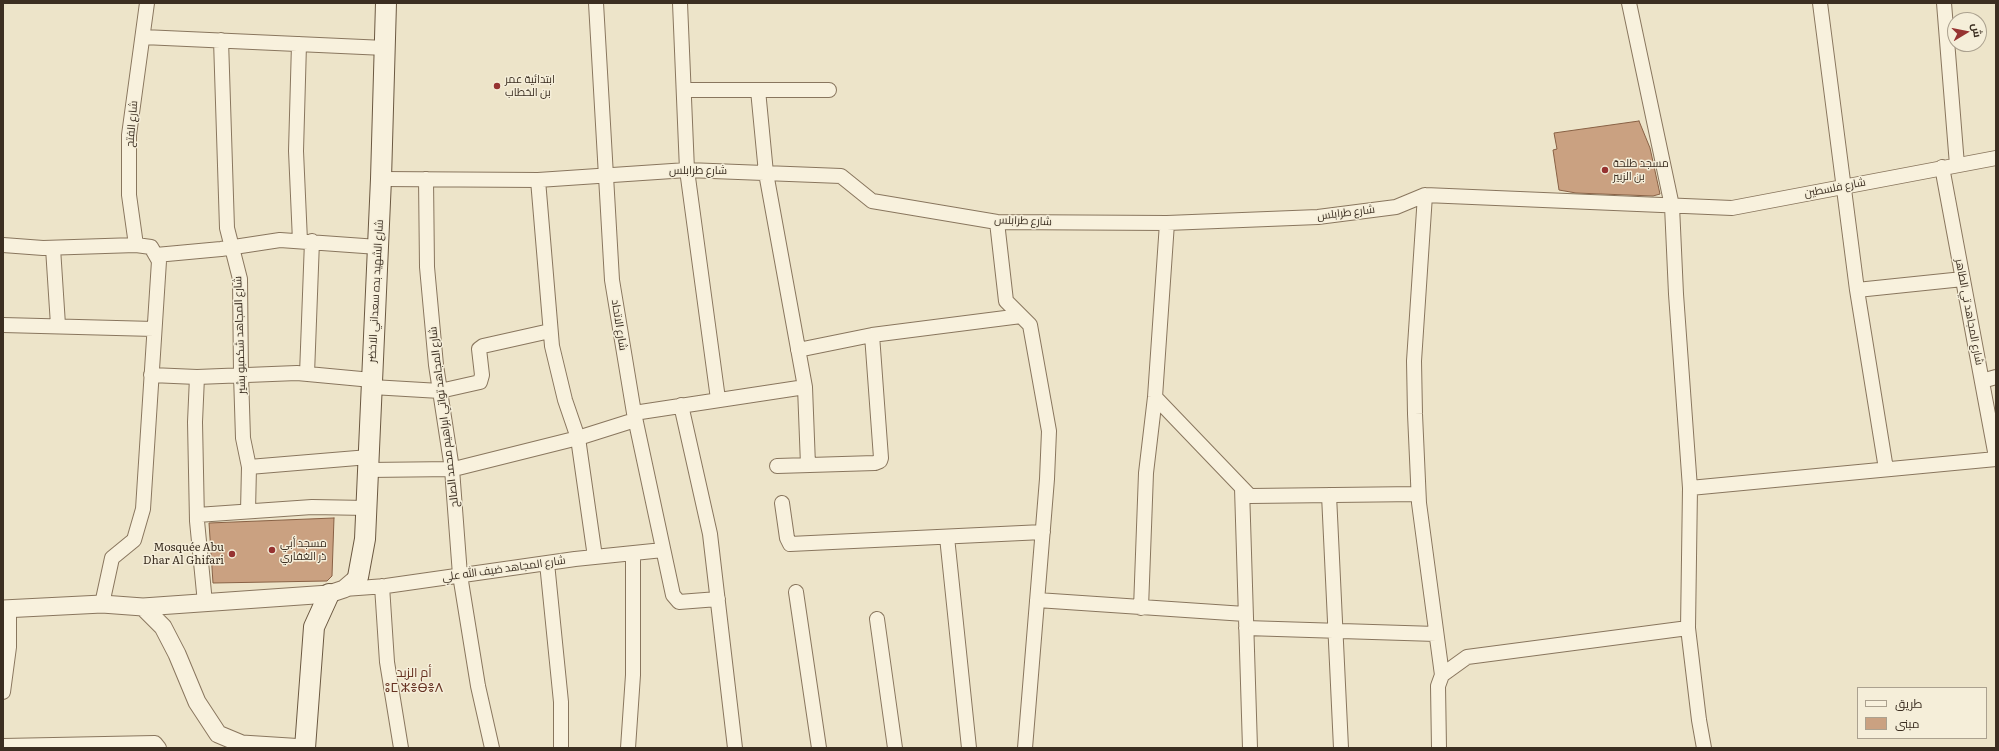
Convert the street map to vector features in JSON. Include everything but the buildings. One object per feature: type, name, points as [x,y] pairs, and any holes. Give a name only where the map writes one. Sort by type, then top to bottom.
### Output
[{"type":"main road","name":"شارع الشهيد بده سعداني الاخضر","points":[[305,748],[314,627],[344,587],[365,539],[382,180],[386,3]]},
{"type":"street","name":"شارع الفتح","points":[[136,245],[129,195],[129,135],[147,3]]},
{"type":"street","name":"شارع الاتحاد","points":[[596,3],[612,280],[634,416],[675,599],[679,602],[718,599]]},
{"type":"street","points":[[680,3],[687,170],[718,399]]},
{"type":"street","points":[[1629,3],[1672,206],[1690,488],[1688,628],[1699,720],[1704,748]]},
{"type":"street","points":[[1820,3],[1857,290],[1886,469]]},
{"type":"street","points":[[1944,3],[1957,165]]},
{"type":"street","points":[[143,37],[385,48]]},
{"type":"street","name":"شارع المجاهد شكمبو بشير","points":[[221,40],[226,228],[240,279],[240,375],[243,438],[249,467],[248,511]]},
{"type":"street","points":[[299,44],[296,151],[306,241],[307,374]]},
{"type":"street","points":[[684,90],[829,90]]},
{"type":"street","points":[[758,90],[766,173],[805,387],[808,465]]},
{"type":"street","name":"شارع فلسطين","points":[[1672,206],[1732,208],[1942,167],[1996,158]]},
{"type":"street","name":"شارع المجاهد تي الطاهر","points":[[1942,167],[1996,458]]},
{"type":"street","name":"شارع طرابلس","points":[[382,180],[538,180],[606,174],[687,170],[841,176],[872,201],[997,222],[1167,223],[1318,217],[1396,207],[1425,195],[1672,206]]},
{"type":"street","name":"شارع المجاهد تواتي ابراهيم محمد الصالح","points":[[426,179],[427,267],[440,390],[452,469],[460,575],[478,686],[492,748]]},
{"type":"street","points":[[538,180],[552,346],[565,400],[578,438],[595,557]]},
{"type":"street","points":[[1425,195],[1414,362],[1418,494],[1442,675],[1438,686],[1439,748]]},
{"type":"street","points":[[997,222],[1006,302],[1030,325],[1048,431],[1043,532],[1025,748]]},
{"type":"street","points":[[1141,608],[1146,473],[1155,397],[1167,223]]},
{"type":"street","points":[[156,255],[280,240],[378,247]]},
{"type":"street","points":[[3,245],[53,248],[136,245],[151,247],[159,261],[143,509],[134,540],[112,558],[102,604]]},
{"type":"street","points":[[53,248],[58,325]]},
{"type":"street","points":[[1857,290],[1963,279]]},
{"type":"street","points":[[798,350],[872,334],[1021,316]]},
{"type":"street","points":[[3,325],[58,325],[154,329]]},
{"type":"street","points":[[151,375],[197,377],[307,374],[440,390],[480,382],[482,375],[478,352],[483,346],[550,331]]},
{"type":"street","points":[[777,466],[876,463],[881,458],[872,334]]},
{"type":"street","points":[[197,377],[195,422],[197,514],[205,603]]},
{"type":"street","points":[[1982,381],[1996,377]]},
{"type":"street","points":[[249,467],[369,464],[452,469],[578,438],[634,416],[718,399],[805,387]]},
{"type":"street","points":[[1155,397],[1250,496],[1418,494]]},
{"type":"street","points":[[681,406],[710,534],[735,748]]},
{"type":"street","points":[[1690,488],[1996,458]]},
{"type":"street","points":[[1242,488],[1250,748]]},
{"type":"street","points":[[1329,495],[1341,748]]},
{"type":"street","points":[[782,503],[787,538],[790,544],[1043,532]]},
{"type":"street","points":[[197,514],[312,507],[367,508]]},
{"type":"street","points":[[947,537],[969,748]]},
{"type":"street","name":"شارع المجاهد ضيف الله علي","points":[[344,587],[382,586],[547,563],[663,550]]},
{"type":"street","points":[[628,748],[633,675],[633,553]]},
{"type":"street","points":[[547,563],[561,702],[561,748]]},
{"type":"street","points":[[382,586],[387,662],[401,748]]},
{"type":"street","points":[[3,692],[9,647],[6,609],[102,604],[143,607],[205,603],[344,587]]},
{"type":"street","points":[[796,592],[819,748]]},
{"type":"street","points":[[1037,600],[1141,608],[1336,631],[1436,634]]},
{"type":"street","points":[[143,607],[163,627],[178,654],[197,702],[218,734],[242,744],[305,748]]},
{"type":"street","points":[[877,619],[895,748]]},
{"type":"street","points":[[1442,675],[1467,657],[1688,628]]},
{"type":"street","points":[[3,746],[154,743],[159,748]]},
{"type":"place","name":"ابتدائية عمر بن الخطاب","points":[[497,86]]},
{"type":"place","name":"مسجد طلحة بن الزبير","points":[[1605,170]]},
{"type":"place","name":"مسجد أبي ذر الغفاري","points":[[272,550]]},
{"type":"place","name":"Mosquée Abu Dhar Al Ghifari","points":[[232,554]]},
{"type":"district","name":"أم الزبد ⵓⵎ ⵣⴻⴱⴻⴷ","points":[[414,680]]}]
